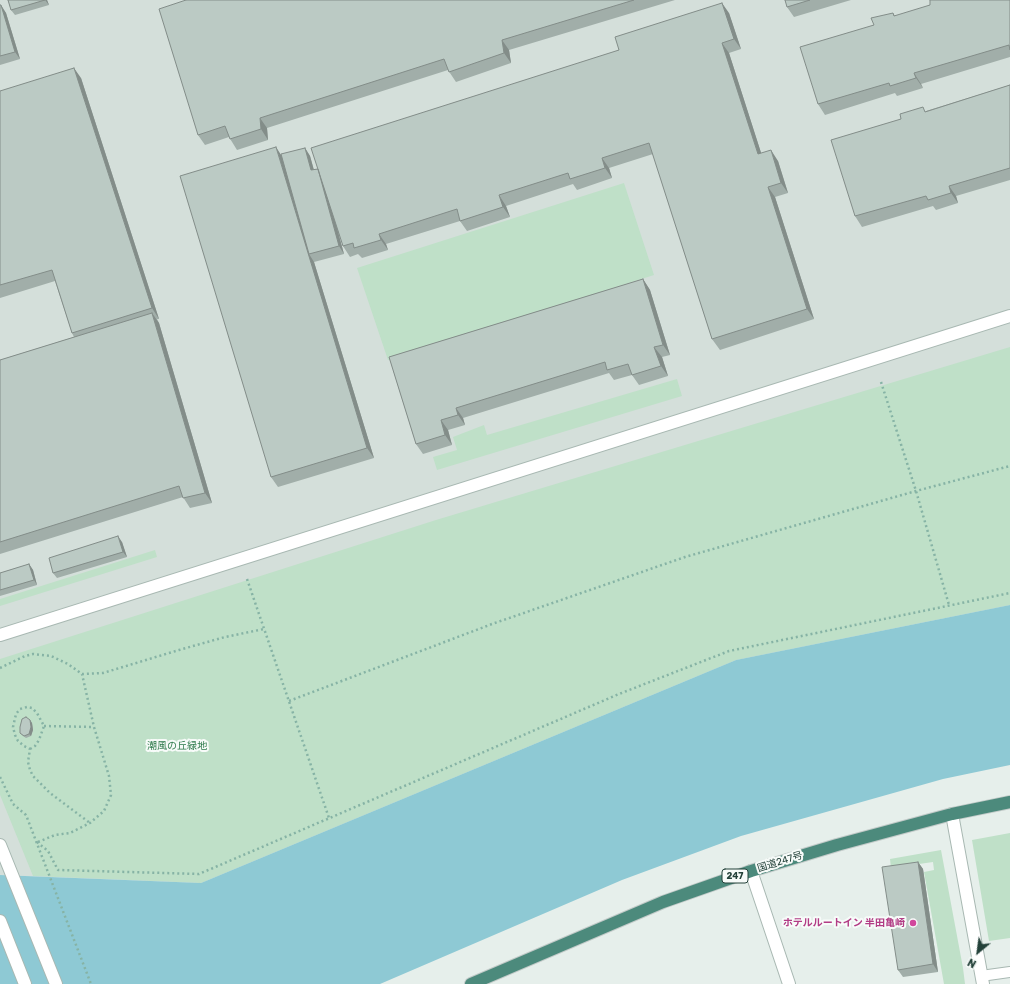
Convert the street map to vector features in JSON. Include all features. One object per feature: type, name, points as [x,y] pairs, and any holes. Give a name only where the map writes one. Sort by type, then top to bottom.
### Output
[{"type":"highway","name":"国道247号","points":[[471,984],[663,902],[751,871],[837,845],[952,814],[1010,802]]},
{"type":"street","points":[[0,635],[1010,316]]},
{"type":"street","points":[[952,814],[982,980]]},
{"type":"street","points":[[0,845],[56,984]]},
{"type":"street","points":[[751,871],[788,984]]},
{"type":"street","points":[[0,921],[24,984]]},
{"type":"lane","points":[[982,980],[1010,972]]},
{"type":"path","points":[[881,382],[916,491],[950,605]]},
{"type":"path","points":[[289,701],[492,624],[685,557],[916,491],[1010,466]]},
{"type":"path","points":[[247,579],[329,818]]},
{"type":"path","points":[[37,842],[48,851],[58,870],[199,874],[619,694],[729,651],[1010,592]]},
{"type":"path","points":[[0,668],[25,656],[33,654],[51,656],[68,664],[82,674],[103,673],[225,637],[264,629]]},
{"type":"path","points":[[37,842],[56,835],[75,831],[90,824],[104,811],[111,795],[109,776],[94,728],[82,674]]},
{"type":"path","points":[[30,749],[24,746],[15,735],[13,727],[16,714],[20,709],[27,707],[32,708],[41,719],[44,726],[39,740],[35,746],[30,749],[28,762],[33,776],[50,792],[90,824]]},
{"type":"path","points":[[44,726],[94,728]]},
{"type":"path","points":[[0,777],[13,804],[26,815],[91,984]]},
{"type":"shaded area","points":[[0,0],[1010,0],[1010,605],[736,660],[201,883],[0,875]]},
{"type":"green space","points":[[624,183],[654,275],[388,360],[357,268]]},
{"type":"green space","name":"潮風の丘緑地","points":[[1010,347],[1010,605],[736,660],[201,883],[33,876],[0,795],[0,659],[436,520]]},
{"type":"green space","points":[[677,379],[682,396],[437,470],[433,457],[457,450],[453,437],[484,425],[487,435]]},
{"type":"green space","points":[[155,550],[157,557],[0,606],[0,599]]},
{"type":"green space","points":[[1010,833],[1010,938],[989,941],[972,840]]},
{"type":"green space","points":[[941,850],[965,984],[944,984],[924,872],[934,870],[933,862],[891,868],[890,859]]},
{"type":"water","points":[[1010,605],[1010,765],[943,779],[741,836],[622,880],[380,984],[0,984],[0,875],[201,883],[736,660]]},
{"type":"building","points":[[8,0],[45,0],[11,10]]},
{"type":"building","points":[[186,0],[634,0],[502,40],[504,53],[449,72],[444,59],[260,118],[261,129],[230,139],[225,126],[198,135],[159,9]]},
{"type":"building","points":[[785,0],[810,0],[787,7]]},
{"type":"building","points":[[930,0],[1010,0],[1010,50],[1009,45],[914,73],[916,78],[890,86],[889,83],[818,104],[800,47],[874,25],[871,18],[893,13],[894,16],[930,5]]},
{"type":"building","points":[[722,3],[734,39],[722,43],[758,154],[771,150],[781,183],[768,187],[807,309],[712,339],[649,143],[602,158],[605,168],[570,179],[568,173],[499,195],[503,207],[460,221],[457,209],[379,234],[381,240],[354,248],[353,243],[343,246],[311,148],[619,50],[615,37]]},
{"type":"building","points":[[0,5],[15,52],[0,56]]},
{"type":"building","points":[[74,68],[152,308],[72,333],[52,270],[0,285],[0,91]]},
{"type":"building","points":[[1010,85],[1010,168],[949,186],[951,193],[928,200],[926,196],[855,216],[831,140],[901,119],[900,114],[923,107],[925,112]]},
{"type":"building","points":[[276,147],[367,448],[271,477],[180,176]]},
{"type":"building","points":[[305,148],[311,170],[318,169],[339,246],[309,254],[281,154]]},
{"type":"building","points":[[643,279],[663,345],[654,347],[661,366],[632,375],[628,364],[607,370],[605,362],[456,408],[458,415],[441,420],[445,435],[416,444],[389,357]]},
{"type":"building","points":[[152,313],[205,493],[183,498],[179,486],[0,542],[0,360]]},
{"type":"building","points":[[118,536],[123,552],[53,573],[49,558]]},
{"type":"building","points":[[29,564],[34,580],[0,590],[0,573]]},
{"type":"building","points":[[26,717],[30,720],[31,727],[29,734],[24,736],[20,733],[20,727],[22,719]]},
{"type":"building","name":"ホテルルートイン 半田亀崎","points":[[918,862],[933,964],[898,970],[882,867]]},
{"type":"place","name":"ホテルルートイン 半田亀崎","points":[[913,923]]}]
